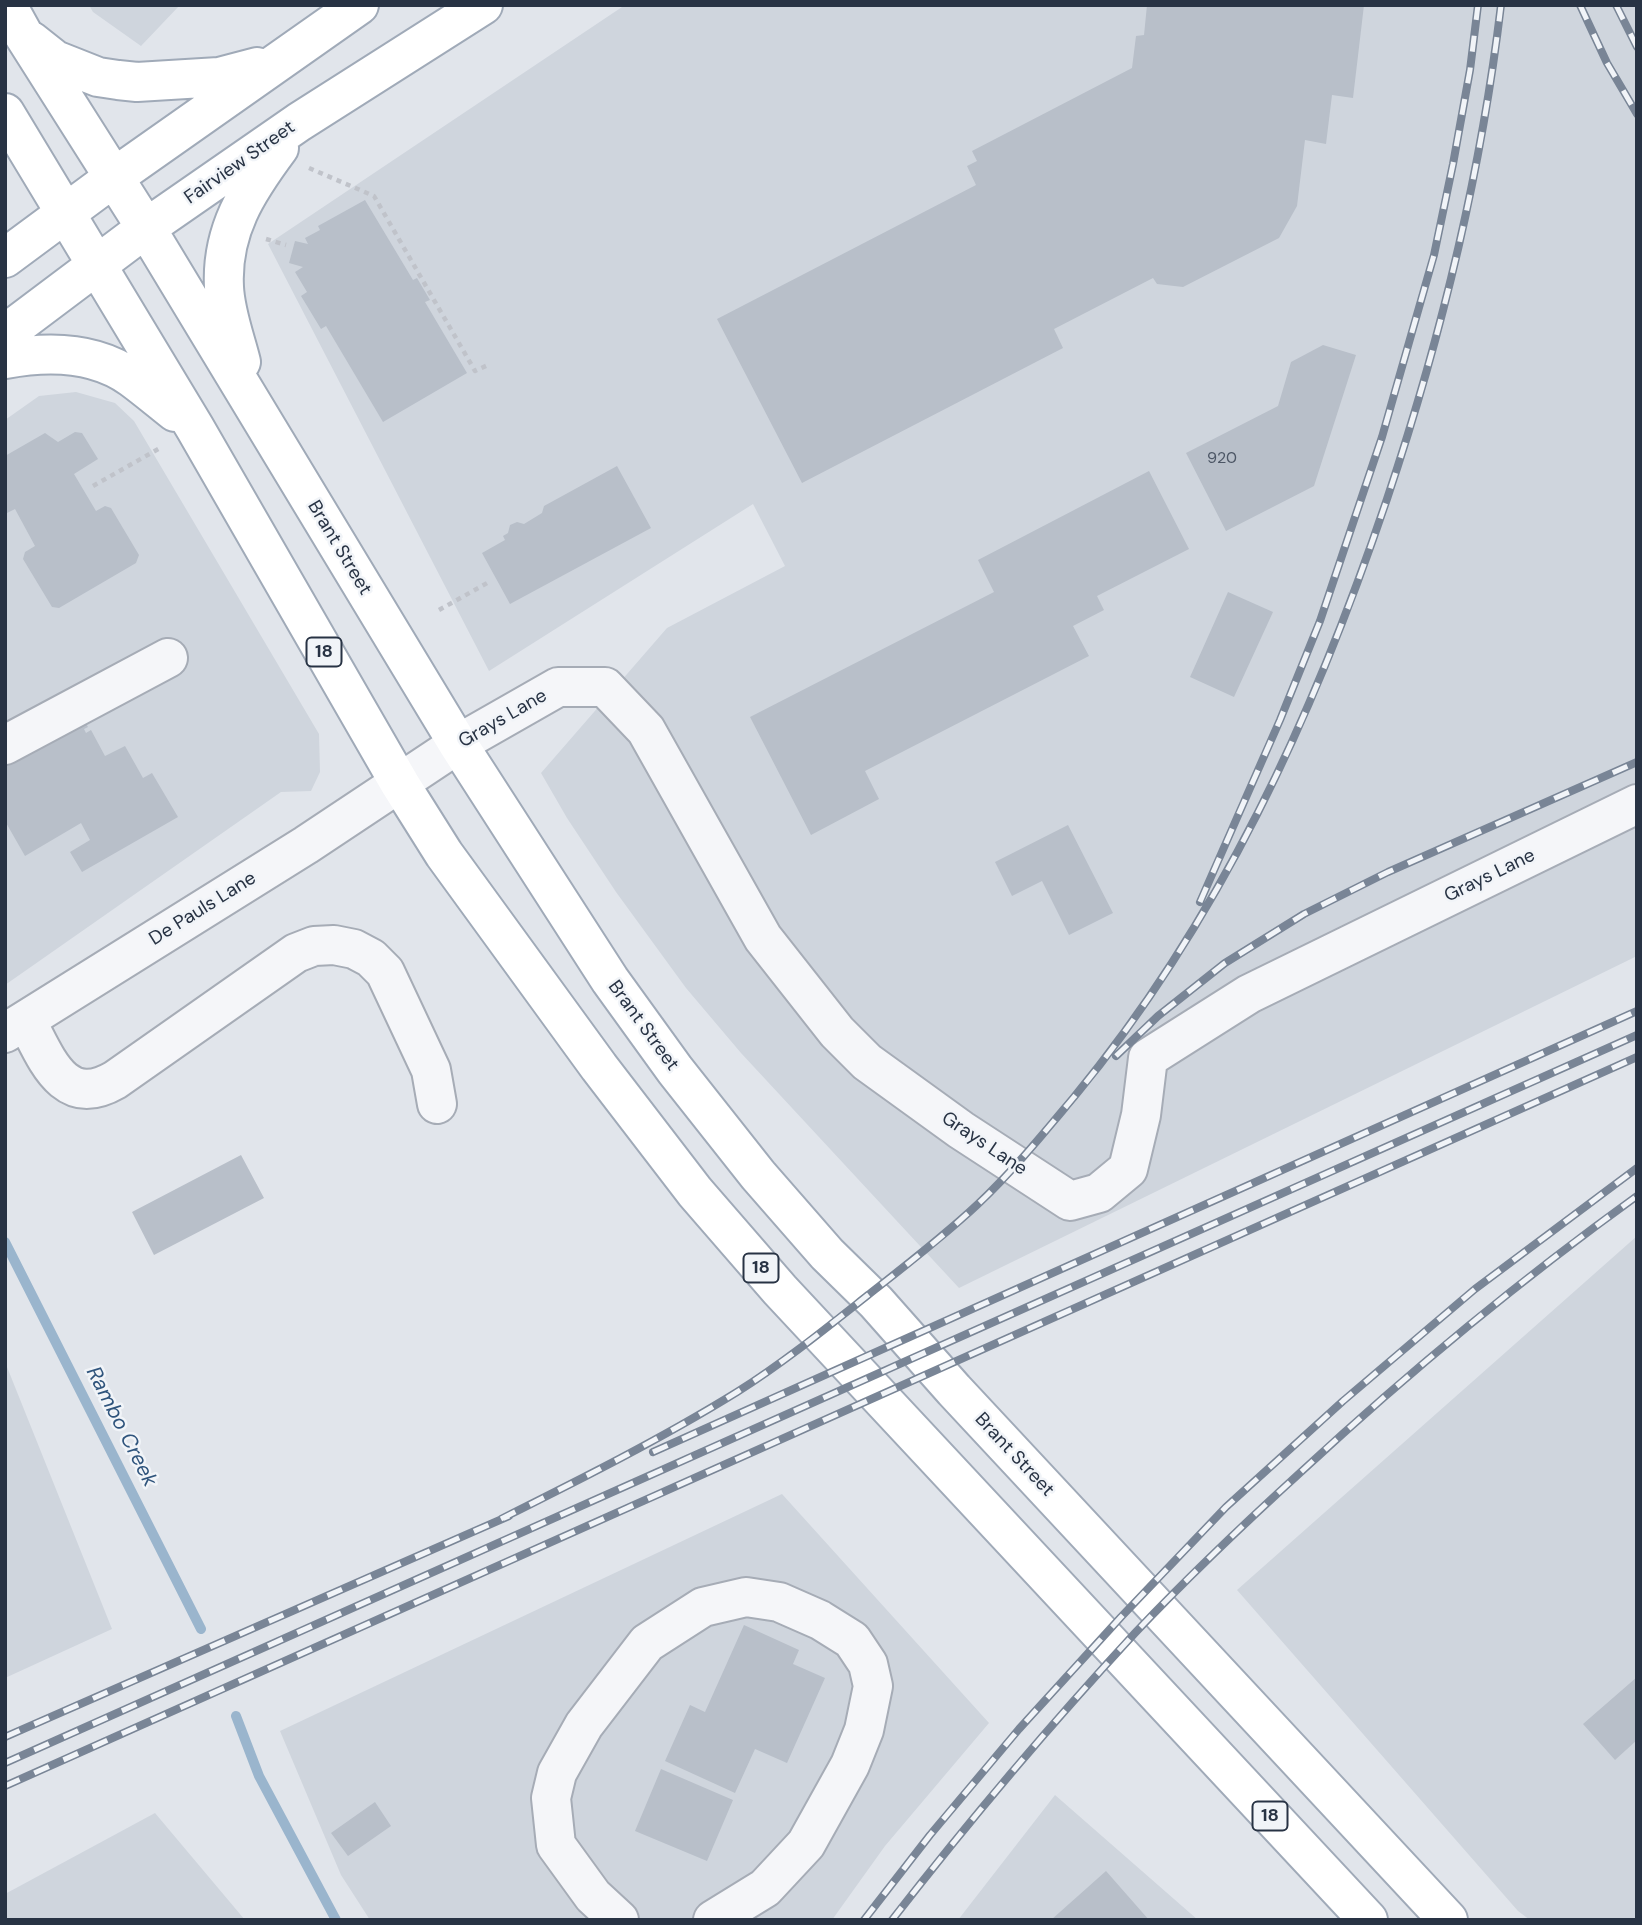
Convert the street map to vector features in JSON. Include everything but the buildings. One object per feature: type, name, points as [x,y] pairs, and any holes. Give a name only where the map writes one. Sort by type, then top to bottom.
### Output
[{"type":"main road","points":[[5,258],[113,178],[359,5]]},
{"type":"main road","name":"Fairview Street","points":[[5,334],[146,228],[299,122],[483,5]]},
{"type":"main road","points":[[15,20],[55,60],[99,77],[137,82],[219,77],[276,62]]},
{"type":"main road","name":"Brant Street","points":[[15,20],[146,228],[458,744],[610,980],[674,1070],[758,1175],[827,1254],[876,1302],[954,1390],[1449,1918]]},
{"type":"main road","points":[[5,113],[96,265]]},
{"type":"main road","points":[[252,404],[228,313],[224,289],[225,256],[243,200],[299,122]]},
{"type":"main road","name":"18","points":[[96,265],[195,428],[400,784],[444,854],[599,1067],[695,1192],[780,1290],[1368,1920]]},
{"type":"main road","points":[[5,359],[21,356],[77,355],[110,365],[131,377],[195,428]]},
{"type":"lane","points":[[5,745],[168,658]]},
{"type":"lane","name":"Grays Lane","points":[[400,784],[458,744],[558,687],[605,687],[646,730],[763,938],[837,1032],[867,1062],[961,1130],[1070,1201],[1099,1193],[1128,1169],[1141,1115],[1148,1058],[1249,994],[1637,804]]},
{"type":"lane","name":"De Pauls Lane","points":[[16,1026],[400,784]]},
{"type":"lane","points":[[16,1026],[59,1078],[80,1089],[93,1089],[115,1080],[296,953],[314,946],[334,945],[354,949],[371,958],[385,972],[431,1070],[437,1104]]},
{"type":"lane","points":[[619,1920],[593,1896],[556,1845],[551,1798],[556,1773],[584,1725],[647,1643],[703,1607],[746,1597],[779,1602],[820,1620],[852,1640],[868,1664],[873,1686],[864,1730],[850,1765],[806,1844],[765,1888],[713,1920]]},
{"type":"path","points":[[305,166],[374,196],[475,371],[489,364]]},
{"type":"path","points":[[93,486],[160,448]]},
{"type":"path","points":[[439,610],[489,582]]},
{"type":"shaded area","points":[[89,5],[180,5],[141,46],[93,12]]},
{"type":"shaded area","points":[[625,5],[1637,5],[1637,956],[959,1288],[741,1053],[686,988],[616,892],[541,773],[667,628],[785,566],[753,504],[489,671],[268,244]]},
{"type":"shaded area","points":[[76,392],[115,403],[134,421],[319,734],[320,772],[311,791],[281,792],[5,985],[5,420],[39,396]]},
{"type":"shaded area","points":[[1637,1236],[1637,1917],[1630,1920],[1530,1920],[1518,1911],[1237,1590]]},
{"type":"shaded area","points":[[5,1362],[112,1629],[5,1678]]},
{"type":"shaded area","points":[[782,1494],[989,1723],[885,1846],[832,1920],[370,1920],[341,1875],[280,1731]]},
{"type":"shaded area","points":[[1055,1795],[1198,1920],[958,1920]]},
{"type":"shaded area","points":[[155,1813],[245,1920],[5,1920],[5,1894]]},
{"type":"waterway","name":"Rambo Creek","points":[[5,1242],[201,1629]]},
{"type":"waterway","name":"Rambo Creek","points":[[236,1716],[259,1776],[336,1920]]},
{"type":"railway","points":[[1200,902],[1320,621],[1382,437],[1434,255],[1470,70],[1478,5]]},
{"type":"railway","points":[[501,1519],[591,1474],[737,1392],[804,1345],[938,1239],[991,1191],[1051,1125],[1126,1029],[1174,959],[1218,887],[1258,813],[1294,736],[1328,659],[1387,499],[1425,378],[1457,255],[1493,68],[1501,5]]},
{"type":"railway","points":[[1580,5],[1607,63],[1637,114]]},
{"type":"railway","points":[[1616,5],[1637,47]]},
{"type":"railway","points":[[1116,1056],[1158,1016],[1225,963],[1304,914],[1388,872],[1637,762]]},
{"type":"railway","points":[[653,1452],[1637,1011]]},
{"type":"railway","points":[[5,1763],[1637,1035]]},
{"type":"railway","points":[[5,1786],[1637,1057]]},
{"type":"railway","points":[[864,1920],[930,1835],[1019,1729],[1226,1507],[1343,1401],[1475,1289],[1637,1168]]},
{"type":"railway","points":[[892,1920],[980,1810],[1072,1703],[1135,1633],[1217,1550],[1423,1363],[1550,1261],[1637,1196]]},
{"type":"railway","points":[[5,1737],[509,1516]]}]
